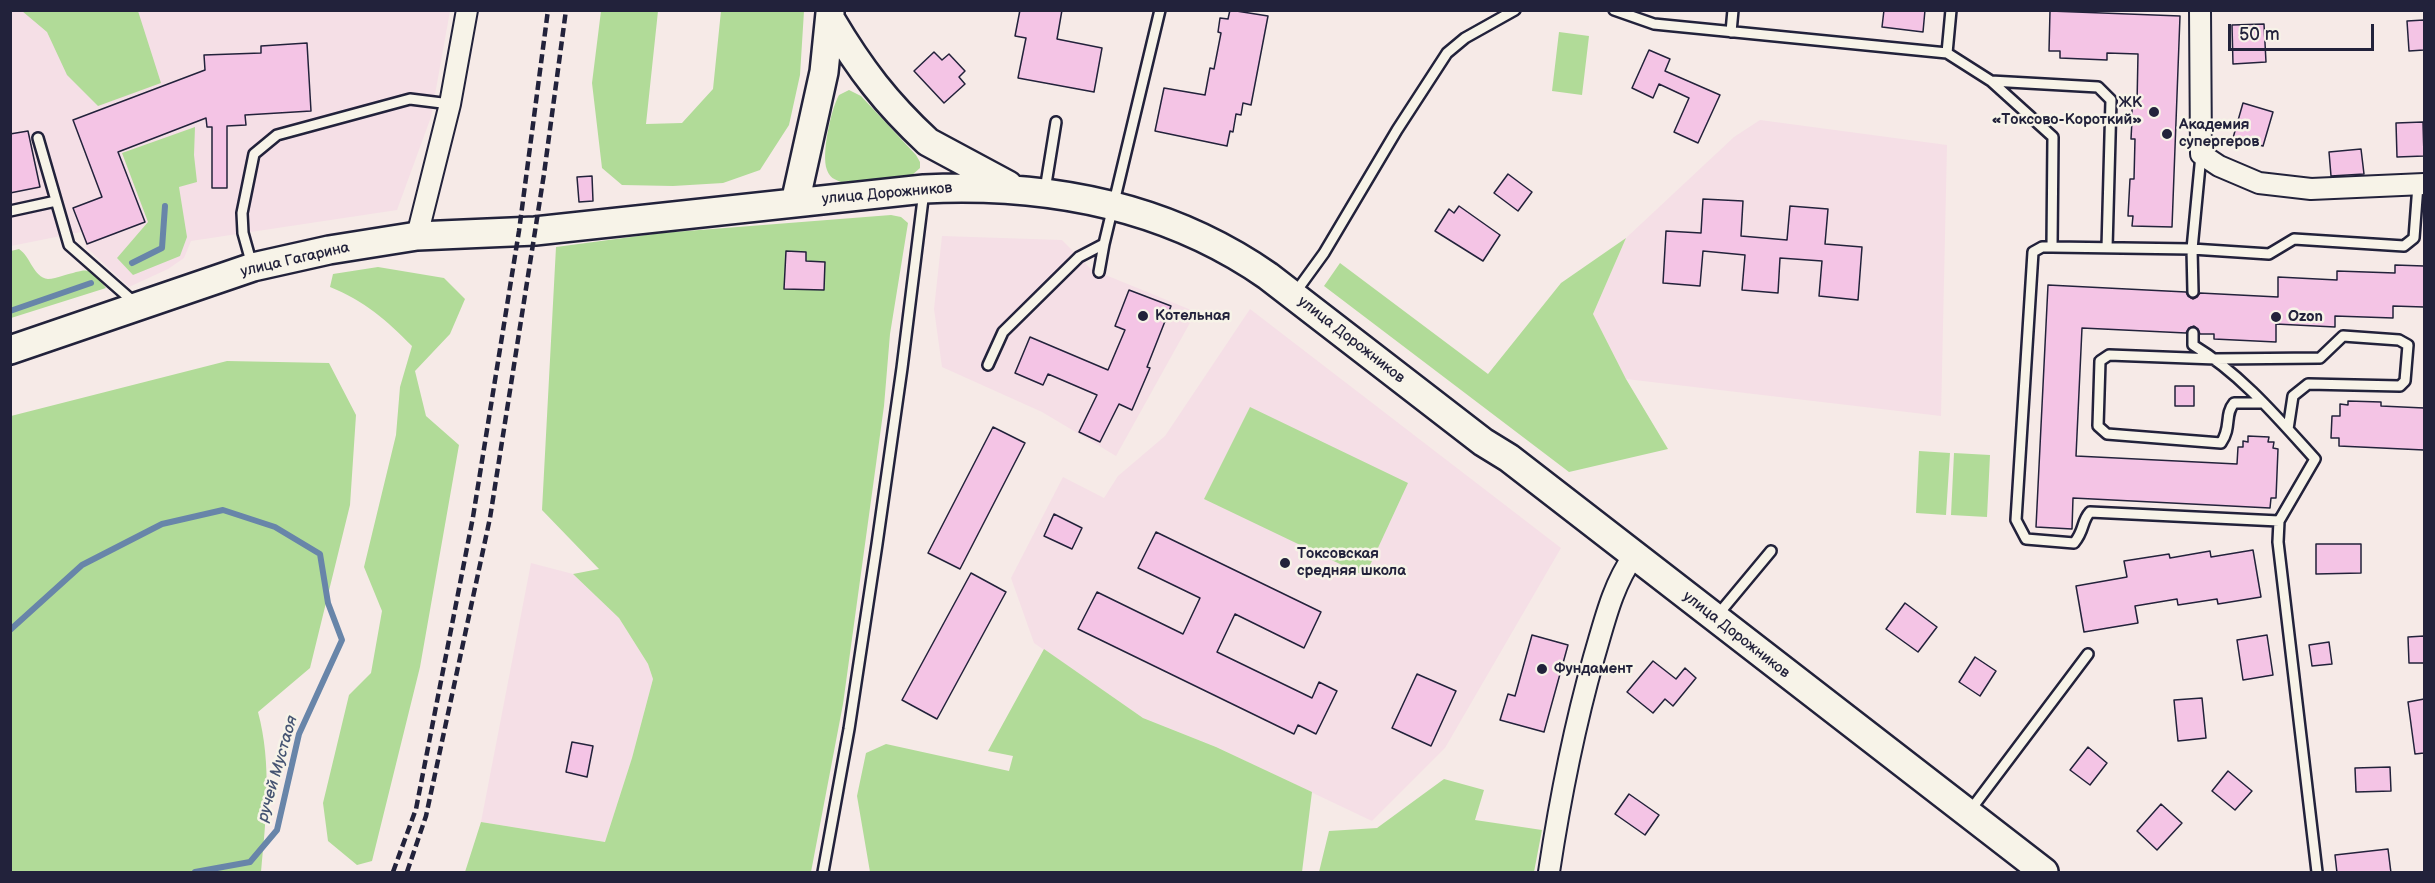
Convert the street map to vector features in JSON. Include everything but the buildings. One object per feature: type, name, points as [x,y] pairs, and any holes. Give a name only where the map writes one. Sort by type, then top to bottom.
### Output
[{"type":"main road","points":[[830,15],[874,86],[928,142],[936,156],[936,167],[924,189]]},
{"type":"main road","points":[[795,203],[824,72],[830,15]]},
{"type":"main road","points":[[928,142],[1014,188]]},
{"type":"main road","name":"улица Дорожников","points":[[519,231],[924,189],[972,187],[1014,188],[1114,206],[1161,220],[1204,237],[1242,258],[1483,442],[1509,458],[2043,873]]},
{"type":"main road","name":"улица Гагарина","points":[[10,350],[253,267],[329,250],[417,236],[519,231]]},
{"type":"street","points":[[417,236],[450,104],[467,10]]},
{"type":"street","points":[[2200,10],[2201,154],[2219,166],[2259,183],[2311,189],[2421,184]]},
{"type":"street","points":[[1549,873],[1561,794],[1576,723],[1619,576],[1634,555]]},
{"type":"lane","points":[[1099,272],[1160,10]]},
{"type":"lane","points":[[1293,295],[1324,252],[1397,130],[1447,53],[1465,38],[1515,10]]},
{"type":"lane","points":[[1614,10],[1654,24],[1947,53],[1991,81],[2053,137],[2052,247]]},
{"type":"lane","points":[[1731,32],[1733,10]]},
{"type":"lane","points":[[1947,53],[1951,10]]},
{"type":"lane","points":[[1991,81],[2098,87],[2110,100],[2107,248]]},
{"type":"lane","points":[[253,267],[243,233],[242,213],[254,154],[277,135],[410,99],[450,104]]},
{"type":"lane","points":[[1045,193],[1056,122]]},
{"type":"lane","points":[[38,138],[69,245],[139,307]]},
{"type":"lane","points":[[2193,292],[2192,249],[2201,154]]},
{"type":"lane","points":[[2279,521],[2090,512],[2084,518],[2083,533],[2074,543],[2026,539],[2016,520],[2033,252],[2042,247],[2052,247],[2192,249],[2269,254],[2294,239],[2404,246],[2414,238],[2421,184]]},
{"type":"lane","points":[[823,873],[849,729],[877,544],[924,189]]},
{"type":"lane","points":[[10,211],[56,201]]},
{"type":"lane","points":[[988,365],[1003,332],[1079,257],[1104,244]]},
{"type":"lane","points":[[2193,333],[2193,345],[2216,359],[2263,403],[2315,459],[2279,521],[2278,542],[2284,611],[2317,873]]},
{"type":"lane","points":[[2263,403],[2234,403],[2229,409],[2228,434],[2221,443],[2107,434],[2098,426],[2100,362],[2109,355],[2216,359],[2320,358],[2343,336],[2399,340],[2408,345],[2405,381],[2400,386],[2308,384],[2293,396],[2288,429]]},
{"type":"lane","points":[[1715,619],[1771,551]]},
{"type":"lane","points":[[1968,814],[2088,654]]},
{"type":"shaded area","points":[[11,11],[450,11],[431,117],[397,210],[191,241],[184,258],[168,269],[129,287],[86,247],[81,232],[11,246]]},
{"type":"shaded area","points":[[1760,120],[1947,145],[1941,416],[1626,379],[1593,314],[1626,238],[1734,137]]},
{"type":"shaded area","points":[[942,236],[1062,240],[1091,269],[1196,312],[1116,456],[1042,412],[942,367],[934,309]]},
{"type":"shaded area","name":"Токсовская средняя школа","points":[[1250,309],[1561,548],[1445,748],[1372,821],[1216,747],[1143,718],[1034,643],[1011,578],[1063,477],[1104,498],[1118,476],[1165,436]]},
{"type":"shaded area","points":[[531,563],[573,574],[619,618],[648,664],[653,679],[632,758],[605,842],[481,822]]},
{"type":"green space","points":[[22,11],[138,11],[161,83],[98,106],[67,75],[47,32]]},
{"type":"green space","points":[[601,11],[658,11],[646,124],[682,123],[713,89],[721,11],[804,11],[800,75],[789,125],[760,170],[723,183],[673,186],[622,185],[602,168],[592,83]]},
{"type":"green space","points":[[1559,32],[1589,36],[1582,95],[1552,91]]},
{"type":"green space","points":[[849,90],[861,96],[916,155],[920,168],[911,176],[841,182],[829,175],[825,154],[830,121],[839,95]]},
{"type":"green space","points":[[195,127],[194,155],[197,182],[179,187],[187,237],[180,256],[133,275],[117,258],[148,222],[122,153]]},
{"type":"green space","points":[[891,215],[901,217],[908,223],[890,334],[884,406],[843,704],[811,872],[465,872],[481,822],[605,842],[632,758],[653,679],[648,664],[619,618],[573,574],[599,569],[542,510],[556,247],[661,233]]},
{"type":"green space","points":[[1626,238],[1593,314],[1626,379],[1668,449],[1569,472],[1324,286],[1340,263],[1488,374],[1561,283]]},
{"type":"green space","points":[[19,249],[35,271],[43,277],[51,279],[87,271],[95,275],[106,288],[11,318],[11,251]]},
{"type":"green space","points":[[378,267],[444,278],[465,299],[450,334],[415,371],[426,416],[459,445],[420,667],[372,861],[357,865],[328,841],[323,803],[349,695],[371,673],[382,611],[364,567],[396,435],[400,387],[412,346],[374,312],[354,298],[330,287],[333,274]]},
{"type":"green space","points":[[227,361],[329,363],[356,415],[350,505],[310,668],[258,712],[266,772],[266,812],[261,872],[11,872],[11,416]]},
{"type":"green space","points":[[1250,407],[1408,483],[1365,576],[1204,499]]},
{"type":"green space","points":[[1919,451],[1950,453],[1946,515],[1916,513]]},
{"type":"green space","points":[[1954,453],[1990,455],[1987,517],[1951,515]]},
{"type":"green space","points":[[1044,649],[1143,718],[1216,747],[1312,792],[1302,872],[870,872],[857,796],[866,753],[886,744],[1009,771],[1013,756],[988,751]]},
{"type":"green space","points":[[1444,779],[1484,790],[1475,820],[1542,830],[1534,872],[1319,872],[1329,831],[1377,828]]},
{"type":"waterway","points":[[132,263],[162,248],[165,206]]},
{"type":"waterway","points":[[10,311],[91,283]]},
{"type":"waterway","name":"ручей Мустаоя","points":[[10,630],[82,565],[162,524],[223,510],[275,527],[320,554],[328,603],[342,640],[299,734],[277,830],[250,862],[195,872]]},
{"type":"railway","points":[[393,872],[416,809],[473,517],[519,231],[548,10]]},
{"type":"railway","points":[[407,872],[426,816],[490,518],[544,174],[566,10]]},
{"type":"place","name":"ЖК «Токсово-Короткий»","points":[[2154,112]]},
{"type":"place","name":"Академия супергеров","points":[[2167,134]]},
{"type":"place","name":"Котельная","points":[[1143,316]]},
{"type":"place","name":"Ozon","points":[[2276,317]]},
{"type":"place","name":"Токсовская средняя школа","points":[[1285,563]]},
{"type":"place","name":"Фундамент","points":[[1542,669]]}]
